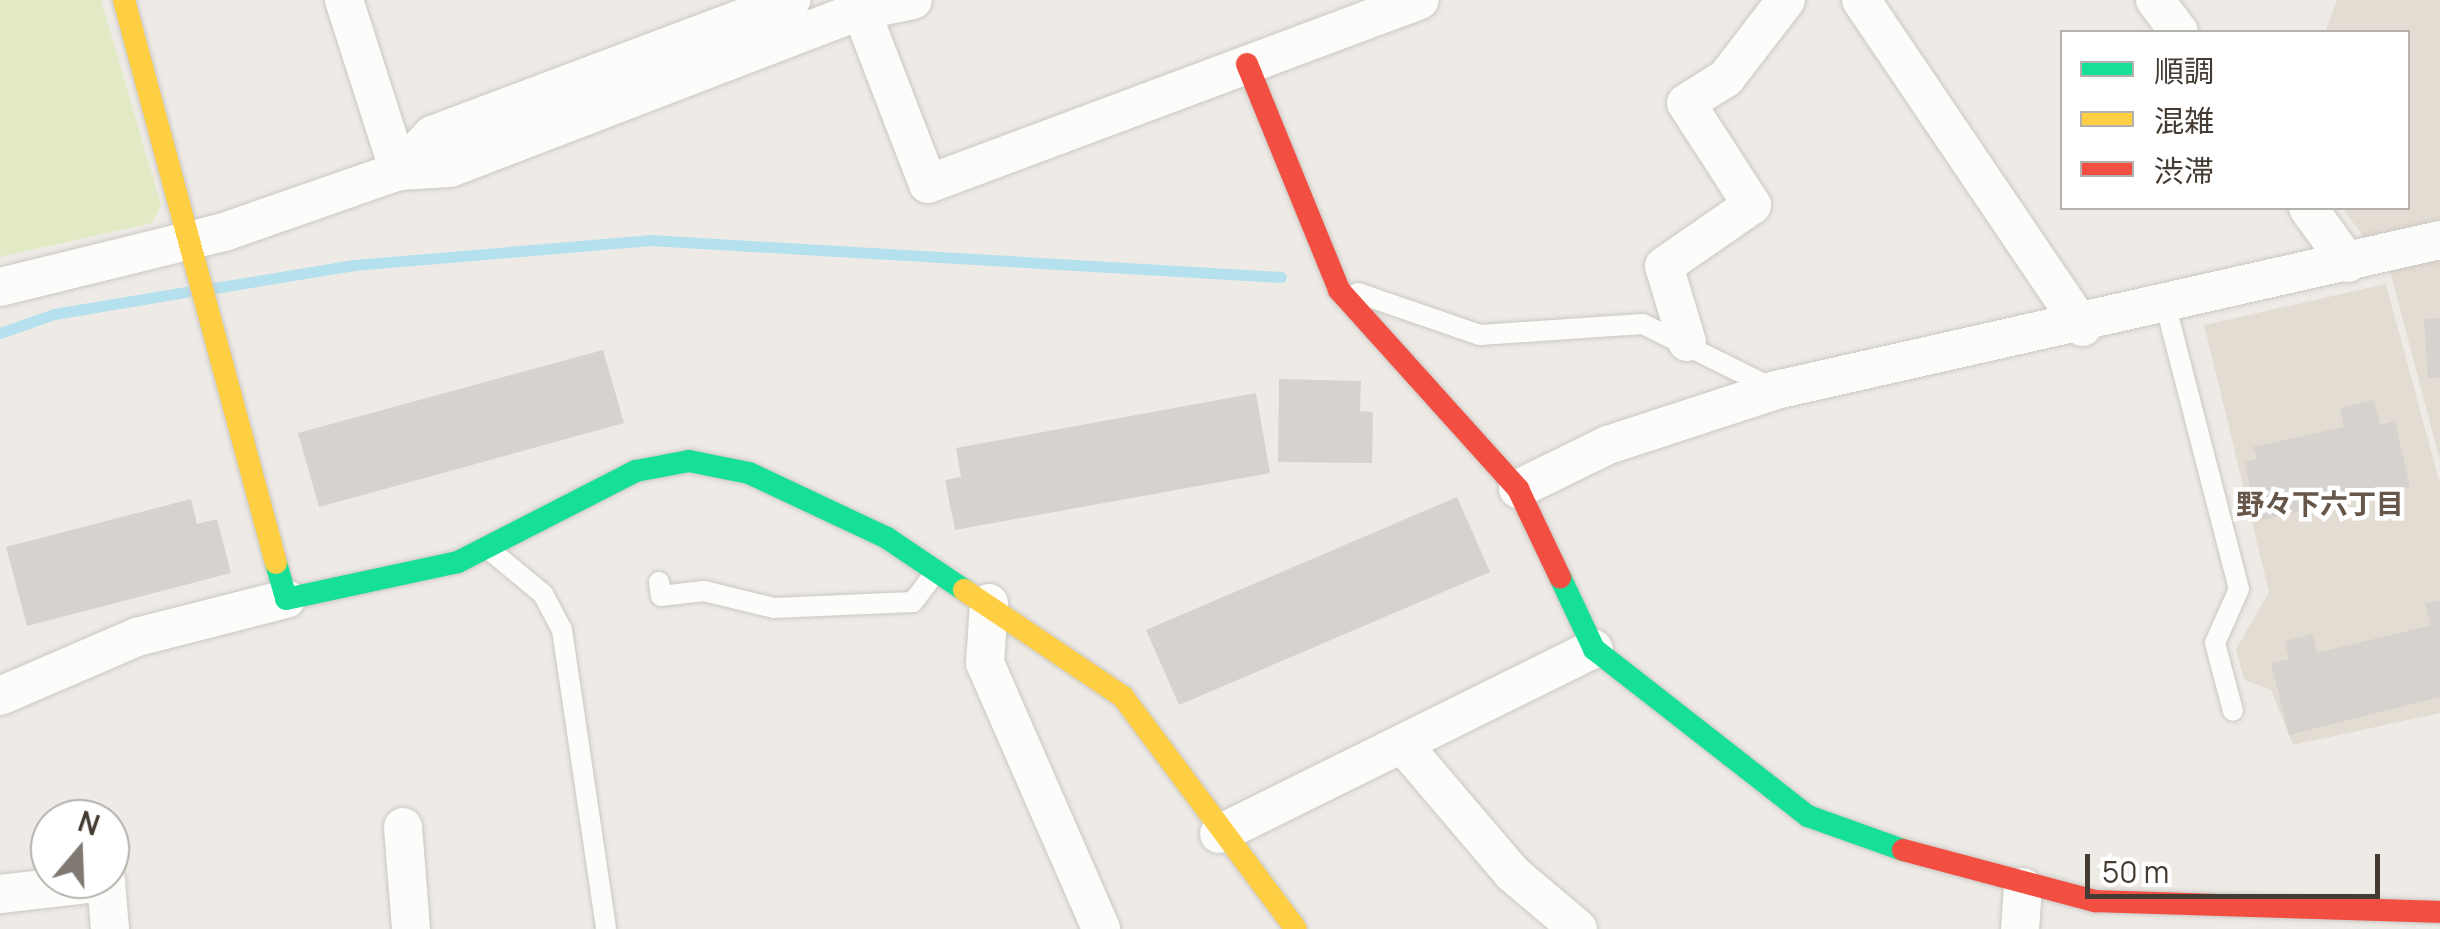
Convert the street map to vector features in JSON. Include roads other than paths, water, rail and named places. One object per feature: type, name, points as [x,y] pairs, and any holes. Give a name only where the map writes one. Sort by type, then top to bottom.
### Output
[{"type":"street","points":[[124,0],[286,599]]},
{"type":"street","points":[[344,0],[399,170]]},
{"type":"street","points":[[399,170],[432,135],[792,0]]},
{"type":"street","points":[[0,287],[192,240],[399,170],[450,168],[858,6],[913,0]]},
{"type":"street","points":[[858,6],[928,184],[1247,64],[1359,11],[1420,0]]},
{"type":"street","points":[[1686,342],[1664,266],[1752,205],[1686,103],[1726,78],[1786,0]]},
{"type":"street","points":[[1861,0],[2082,327]]},
{"type":"street","points":[[2155,0],[2178,30]]},
{"type":"street","points":[[1247,64],[1338,290],[1518,489],[1594,649],[1808,816],[2022,887],[2129,906],[2440,912]]},
{"type":"street","points":[[2309,210],[2348,263]]},
{"type":"street","points":[[1518,489],[1608,445],[1776,390],[2082,327],[2440,240]]},
{"type":"street","points":[[0,696],[137,637],[286,599],[458,562],[636,471],[688,461],[748,473],[937,570],[1123,697],[1220,834],[1296,929]]},
{"type":"street","points":[[988,604],[985,663],[1101,929]]},
{"type":"street","points":[[1220,834],[1594,649]]},
{"type":"street","points":[[1404,746],[1488,847],[1578,929]]},
{"type":"street","points":[[403,828],[411,929]]},
{"type":"street","points":[[2020,929],[2022,887]]},
{"type":"street","points":[[0,894],[30,890]]},
{"type":"street","points":[[108,899],[110,929]]},
{"type":"lane","points":[[1338,290],[1399,300],[1480,335],[1642,324],[1686,342],[1776,390]]},
{"type":"lane","points":[[2166,307],[2240,589],[2215,643],[2233,711]]},
{"type":"lane","points":[[485,546],[543,594],[562,630],[606,929]]},
{"type":"lane","points":[[658,582],[661,596],[704,591],[774,608],[914,602],[937,570]]},
{"type":"waterway","points":[[214,288],[354,265],[649,240],[1281,277]]},
{"type":"waterway","points":[[0,333],[54,314],[186,292]]},
{"type":"district","name":"野々下六丁目","points":[[2320,503]]}]
